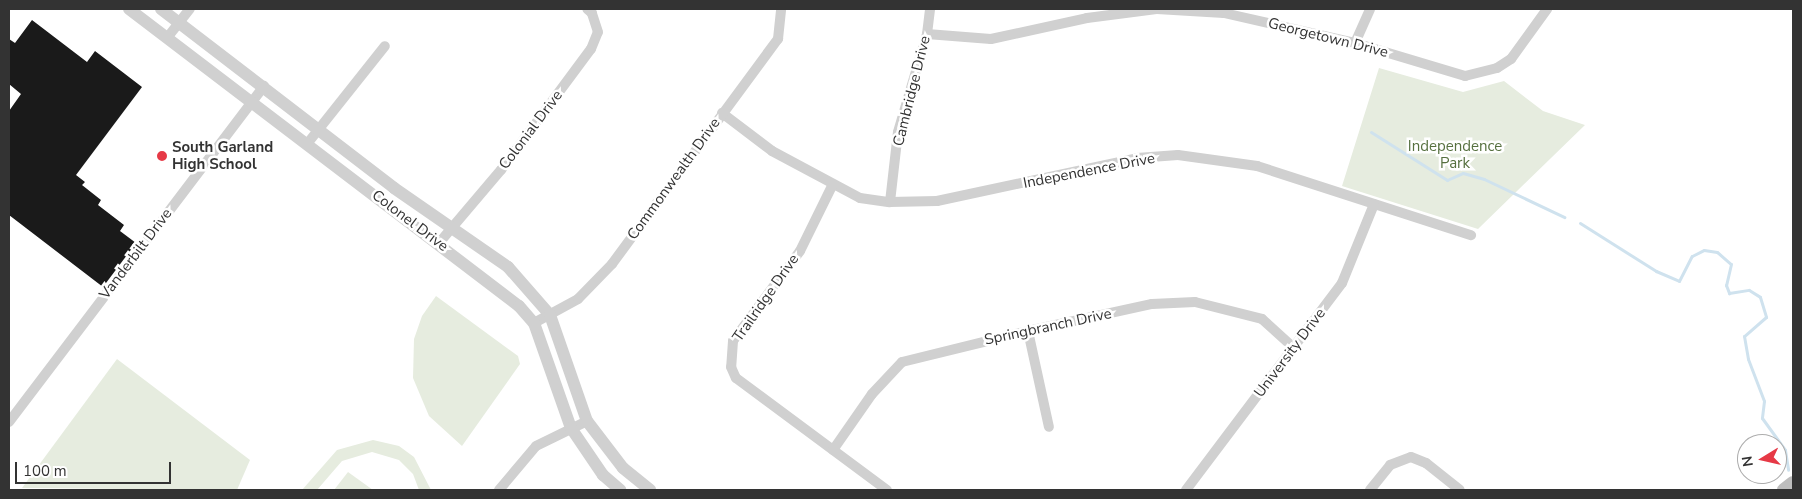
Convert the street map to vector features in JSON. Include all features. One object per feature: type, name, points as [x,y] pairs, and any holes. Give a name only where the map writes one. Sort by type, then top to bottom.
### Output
[{"type":"main road","points":[[1784,490],[1793,483]]},
{"type":"street","name":"Colonel Drive","points":[[129,9],[250,104],[307,144],[439,243],[519,306],[534,323],[570,428],[603,475],[620,490]]},
{"type":"street","name":"Colonel Drive","points":[[161,9],[264,86],[318,130],[508,267],[550,315],[587,421],[623,468],[650,490]]},
{"type":"street","points":[[167,38],[190,9]]},
{"type":"street","name":"Colonial Drive","points":[[439,243],[501,170],[591,49],[598,32],[592,13],[586,9]]},
{"type":"street","name":"Commonwealth Drive","points":[[534,323],[578,299],[612,264],[778,39],[781,9]]},
{"type":"street","name":"Cambridge Drive","points":[[890,202],[898,132],[927,34],[930,9]]},
{"type":"street","name":"Georgetown Drive","points":[[927,34],[991,39],[1087,13],[1156,9],[1224,11],[1355,43],[1465,76],[1498,68],[1511,58],[1547,9]]},
{"type":"street","points":[[1355,43],[1370,9]]},
{"type":"street","points":[[307,144],[385,46]]},
{"type":"street","name":"Vanderbilt Drive","points":[[9,422],[264,86]]},
{"type":"street","name":"Independence Drive","points":[[722,113],[772,151],[832,186],[860,198],[890,202],[937,201],[1137,158],[1178,155],[1257,166],[1471,235]]},
{"type":"street","name":"Trailridge Drive","points":[[832,186],[800,251],[733,341],[729,357],[736,378],[887,490]]},
{"type":"street","name":"University Drive","points":[[1186,490],[1342,283],[1374,204]]},
{"type":"street","name":"Springbranch Drive","points":[[833,450],[872,394],[902,362],[1152,304],[1195,302],[1262,320],[1294,348]]},
{"type":"street","points":[[1028,332],[1049,427]]},
{"type":"street","points":[[499,490],[536,446],[587,421]]},
{"type":"street","points":[[1370,490],[1390,465],[1411,457],[1426,463],[1460,490]]},
{"type":"green space","name":"Independence Park","points":[[1379,68],[1463,92],[1504,81],[1543,111],[1585,125],[1478,229],[1342,186]]},
{"type":"green space","points":[[436,296],[518,356],[520,364],[462,446],[429,416],[413,378],[414,339],[422,316]]},
{"type":"green space","points":[[117,359],[250,460],[237,490],[22,488]]},
{"type":"green space","points":[[373,440],[399,446],[414,457],[431,490],[419,490],[413,474],[399,460],[372,452],[342,461],[317,490],[302,490],[337,450]]},
{"type":"green space","points":[[348,472],[373,490],[334,490]]},
{"type":"building","points":[[32,20],[87,62],[95,51],[142,87],[76,175],[85,182],[82,185],[101,200],[98,205],[124,225],[120,231],[136,243],[103,287],[9,215],[9,111],[21,94],[9,84],[9,39],[15,43]]},
{"type":"waterway","points":[[1371,132],[1447,180],[1463,173],[1484,179],[1564,217]]},
{"type":"waterway","points":[[1580,223],[1656,271],[1679,281],[1692,256],[1704,250],[1717,252],[1731,264],[1726,285],[1729,293],[1749,290],[1760,297],[1766,317],[1744,336],[1748,359],[1764,401],[1762,418],[1785,450],[1788,470]]},
{"type":"place","name":"South Garland High School","points":[[162,156]]}]
